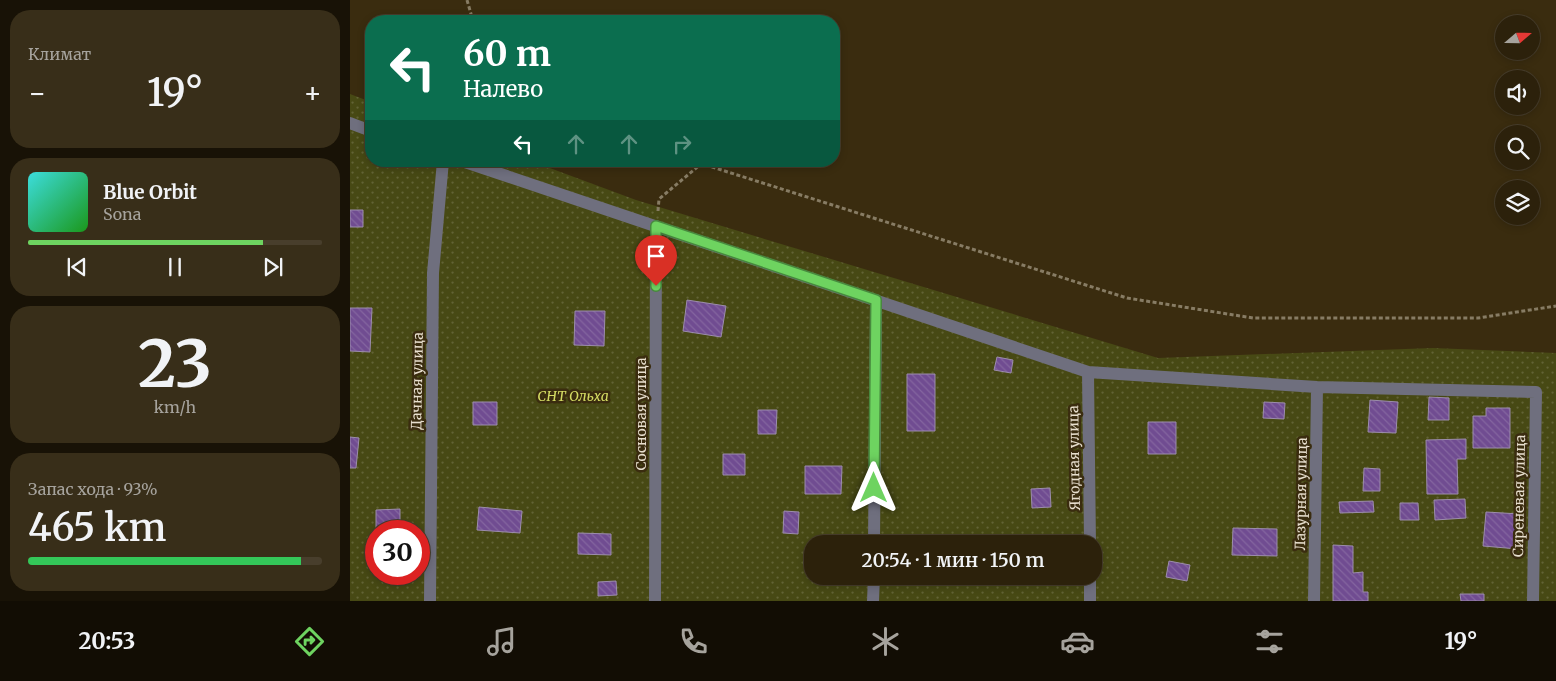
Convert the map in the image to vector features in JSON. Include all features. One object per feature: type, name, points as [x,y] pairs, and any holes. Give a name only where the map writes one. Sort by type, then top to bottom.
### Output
[{"type":"street","points":[[350,123],[365,128]]},
{"type":"street","name":"Дачная улица","points":[[430,601],[433,273],[442,167]]},
{"type":"street","points":[[480,167],[1088,372],[1317,387]]},
{"type":"street","name":"Сосновая улица","points":[[656,226],[656,601]]},
{"type":"street","points":[[874,535],[876,300]]},
{"type":"street","name":"Ягодная улица","points":[[1088,372],[1090,535]]},
{"type":"street","name":"Сиреневая улица","points":[[1317,387],[1536,392],[1533,601]]},
{"type":"street","name":"Лазурная улица","points":[[1314,601],[1317,387]]},
{"type":"street","points":[[873,601],[874,585]]},
{"type":"street","points":[[1090,585],[1090,601]]},
{"type":"path","points":[[467,0],[471,15]]},
{"type":"path","points":[[656,226],[659,199],[697,167]]},
{"type":"path","points":[[711,167],[1127,298],[1253,318],[1478,318],[1556,306]]},
{"type":"green space","name":"СНТ Ольха","points":[[350,94],[365,100],[365,167],[547,167],[636,200],[1158,358],[1433,348],[1556,353],[1556,601],[350,601]]},
{"type":"building","points":[[350,210],[363,210],[363,227],[350,227]]},
{"type":"building","points":[[687,300],[726,306],[721,337],[683,331]]},
{"type":"building","points":[[350,308],[372,308],[370,352],[350,351]]},
{"type":"building","points":[[575,311],[605,311],[604,346],[574,345]]},
{"type":"building","points":[[997,357],[1013,360],[1011,373],[994,370]]},
{"type":"building","points":[[907,374],[935,374],[935,431],[907,431]]},
{"type":"building","points":[[1429,397],[1449,398],[1449,420],[1428,420]]},
{"type":"building","points":[[1370,400],[1398,402],[1396,433],[1368,432]]},
{"type":"building","points":[[473,402],[497,402],[497,425],[473,425]]},
{"type":"building","points":[[1264,402],[1285,403],[1284,419],[1263,418]]},
{"type":"building","points":[[1486,408],[1510,408],[1510,448],[1473,448],[1473,416],[1486,416]]},
{"type":"building","points":[[758,410],[777,410],[776,434],[758,434]]},
{"type":"building","points":[[1148,422],[1176,422],[1176,454],[1148,454]]},
{"type":"building","points":[[350,437],[359,438],[356,468],[350,468]]},
{"type":"building","points":[[1466,439],[1466,459],[1457,459],[1458,494],[1427,494],[1426,440]]},
{"type":"building","points":[[723,454],[745,454],[745,475],[723,475]]},
{"type":"building","points":[[805,466],[842,466],[841,494],[805,494]]},
{"type":"building","points":[[1364,468],[1380,469],[1380,491],[1363,491]]},
{"type":"building","points":[[1050,488],[1051,507],[1032,508],[1031,489]]},
{"type":"building","points":[[1465,499],[1466,518],[1435,520],[1434,500]]},
{"type":"building","points":[[1373,501],[1374,512],[1340,513],[1339,502]]},
{"type":"building","points":[[1400,503],[1418,503],[1419,520],[1400,520]]},
{"type":"building","points":[[479,507],[522,511],[520,533],[477,530]]},
{"type":"building","points":[[400,509],[400,520],[376,520],[376,510]]},
{"type":"building","points":[[784,511],[799,512],[798,534],[783,533]]},
{"type":"building","points":[[1486,512],[1520,514],[1518,549],[1483,546]]},
{"type":"building","points":[[1233,528],[1277,529],[1277,556],[1232,555]]},
{"type":"building","points":[[578,533],[611,534],[611,555],[578,554]]},
{"type":"building","points":[[1333,545],[1353,546],[1353,573],[1363,572],[1363,592],[1368,592],[1368,601],[1333,601]]},
{"type":"building","points":[[1169,561],[1190,565],[1187,581],[1166,577]]},
{"type":"building","points":[[616,581],[617,595],[598,596],[598,582]]},
{"type":"building","points":[[1460,594],[1484,594],[1484,601],[1461,601]]},
{"type":"route","points":[[656,286],[656,226],[876,300],[874,488]]}]
